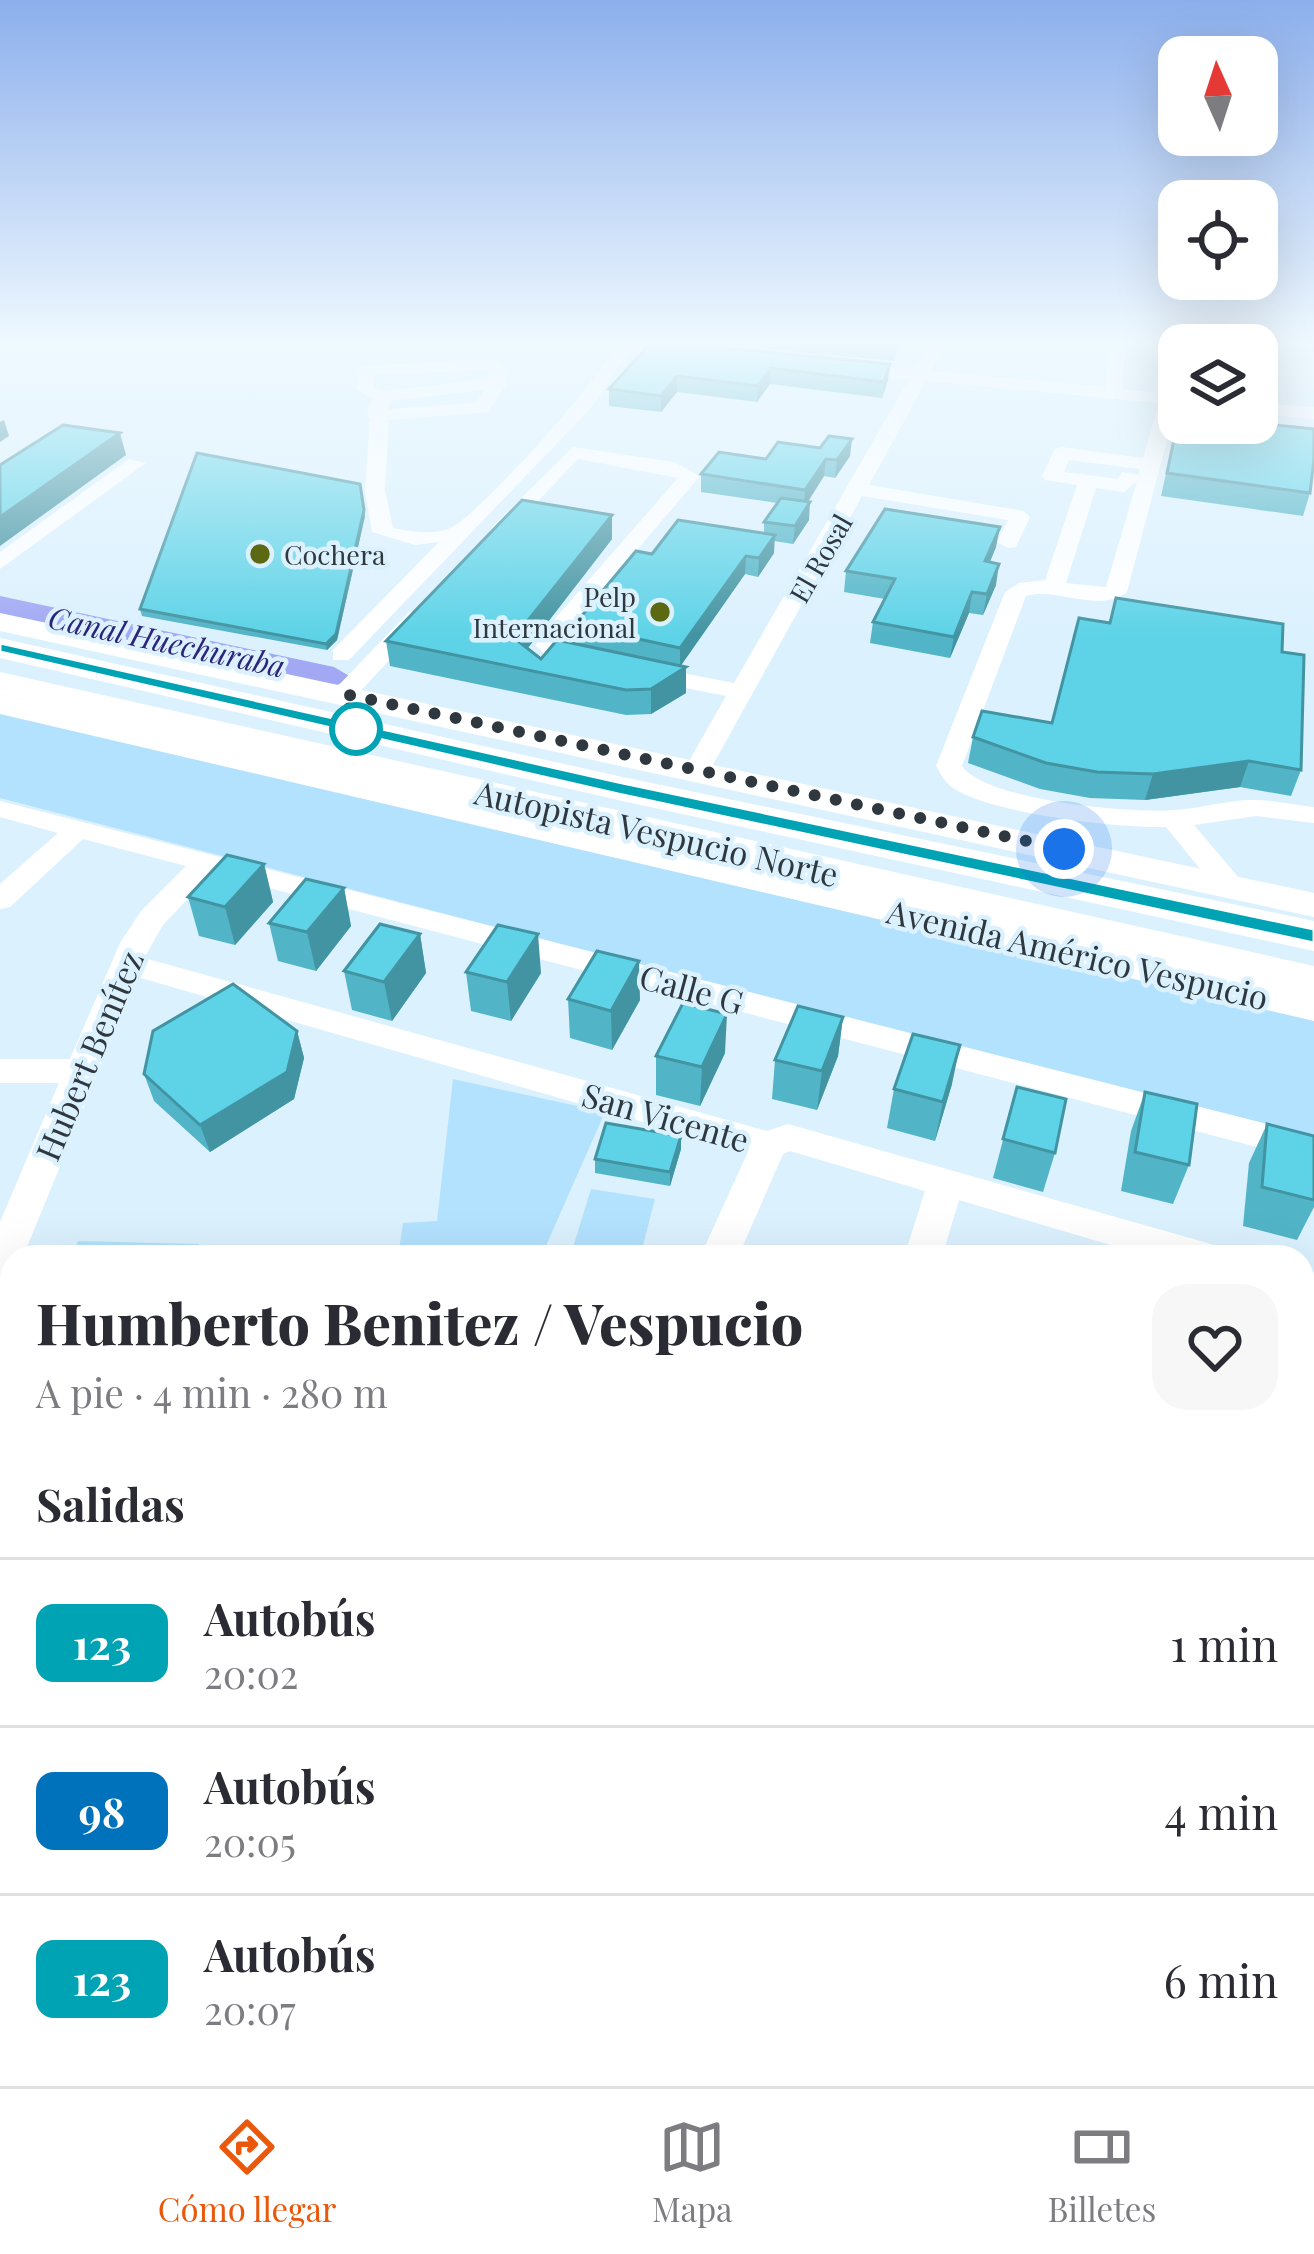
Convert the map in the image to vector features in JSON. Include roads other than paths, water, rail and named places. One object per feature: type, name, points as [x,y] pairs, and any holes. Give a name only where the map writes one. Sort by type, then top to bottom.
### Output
[{"type":"highway","name":"Autopista Vespucio Norte","points":[[0,648],[618,788],[1314,936]]},
{"type":"highway","name":"Autopista Vespucio Norte","points":[[0,683],[1314,982]]},
{"type":"highway","points":[[708,772],[1159,901]]},
{"type":"highway","points":[[401,794],[832,872]]},
{"type":"main road","points":[[0,622],[1314,905]]},
{"type":"main road","name":"Avenida Américo Vespucio","points":[[0,704],[1314,1007]]},
{"type":"street","points":[[377,441],[375,490],[383,532],[415,539],[459,533]]},
{"type":"street","points":[[341,655],[549,441]]},
{"type":"street","name":"El Rosal","points":[[708,772],[743,692],[886,441]]},
{"type":"street","points":[[1156,441],[1138,476],[1116,592],[1094,595],[1032,586],[1016,592],[949,766],[958,780],[981,790],[1108,816],[1174,819],[1256,808],[1314,815]]},
{"type":"street","points":[[480,551],[573,453],[683,471],[691,479],[550,638],[548,646],[568,658],[743,692]]},
{"type":"street","points":[[0,562],[136,463]]},
{"type":"street","points":[[1056,466],[1138,476],[1088,481],[1052,476],[1056,466]]},
{"type":"street","points":[[1053,589],[1088,481]]},
{"type":"street","points":[[859,489],[1017,515],[1008,542]]},
{"type":"street","points":[[344,694],[434,600]]},
{"type":"street","name":"Calle G","points":[[0,809],[1314,1149]]},
{"type":"street","points":[[1174,819],[1229,885]]},
{"type":"street","points":[[0,900],[78,830]]},
{"type":"street","name":"Hubert Benítez","points":[[9,1245],[143,928],[206,863]]},
{"type":"street","name":"San Vicente","points":[[126,963],[769,1144],[788,1137],[946,1184],[1122,1245]]},
{"type":"street","points":[[0,1071],[82,1071]]},
{"type":"street","points":[[724,1245],[769,1144]]},
{"type":"street","points":[[926,1245],[946,1184]]},
{"type":"waterway","name":"Canal Huechuraba","points":[[0,605],[334,677]]},
{"type":"place","name":"Cochera","points":[[260,554]]},
{"type":"place","name":"Pelp Internacional","points":[[660,612]]}]
